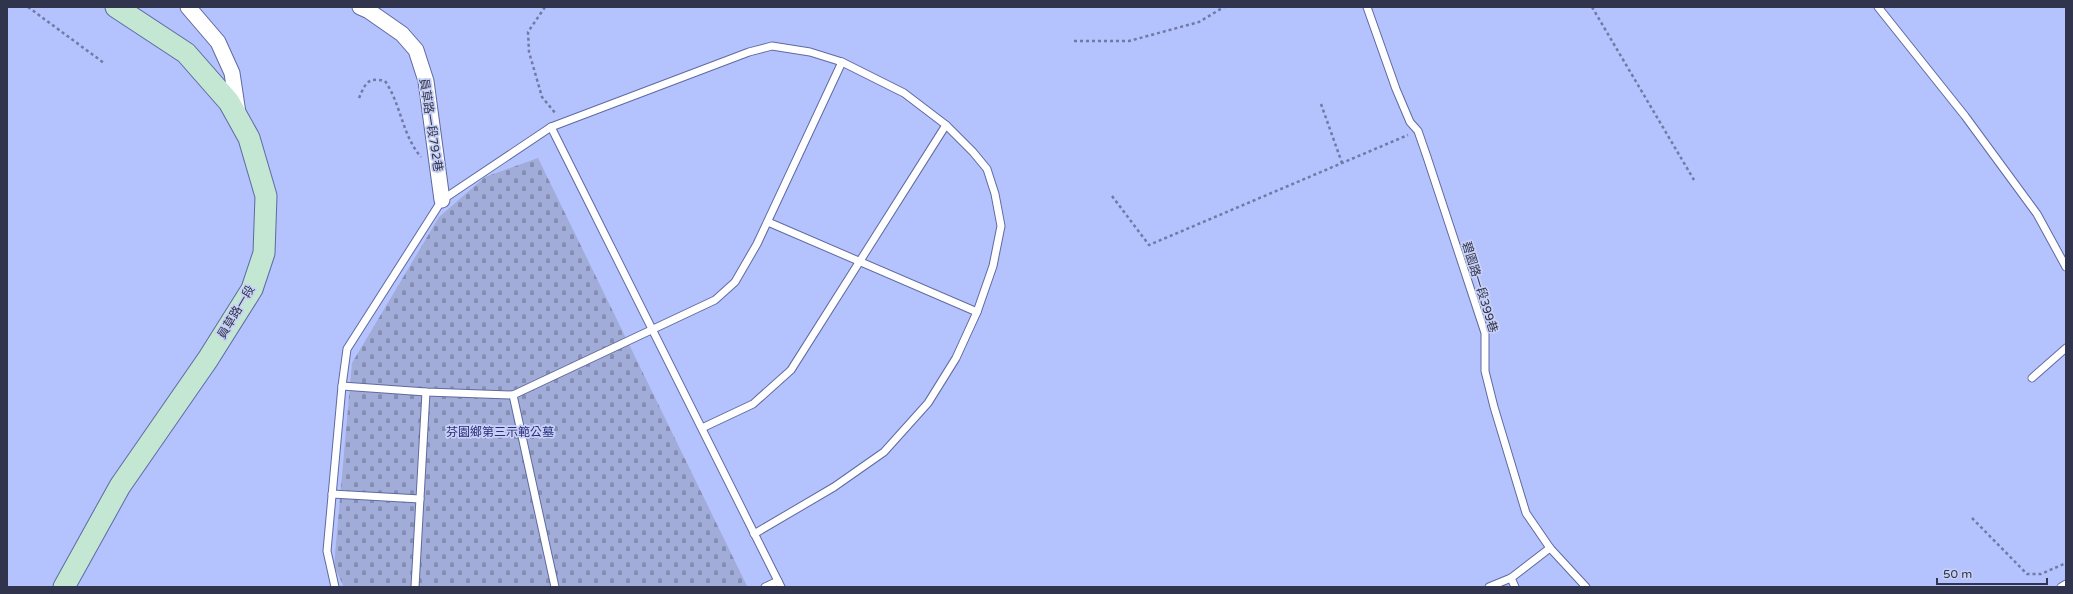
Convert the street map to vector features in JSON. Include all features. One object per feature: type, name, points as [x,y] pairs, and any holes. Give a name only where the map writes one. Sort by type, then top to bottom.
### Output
[{"type":"main road","name":"員草路一段","points":[[64,587],[120,486],[208,359],[252,289],[264,253],[266,196],[249,138],[229,102],[186,53],[116,7]]},
{"type":"street","points":[[188,7],[218,42],[232,73],[239,120]]},
{"type":"street","name":"員草路一段792巷","points":[[366,8],[402,34],[416,50],[426,81],[442,200]]},
{"type":"lane","name":"碧園路一段399巷","points":[[1367,7],[1396,89],[1410,122],[1418,131],[1485,333],[1485,371],[1494,407],[1526,513],[1550,548],[1586,587]]},
{"type":"lane","points":[[1878,7],[1965,116],[2037,214],[2066,267]]},
{"type":"lane","points":[[335,587],[326,551],[347,349],[442,200],[551,127],[749,52],[772,46],[810,52],[842,62],[904,93],[946,125],[973,152],[987,169],[995,194],[1001,226],[993,266],[977,312],[956,358],[928,403],[884,452],[834,487],[754,534]]},
{"type":"lane","points":[[342,386],[426,392],[513,394],[654,330],[714,300],[735,282],[768,222],[842,62]]},
{"type":"lane","points":[[702,428],[753,404],[792,370],[946,125]]},
{"type":"lane","points":[[551,127],[654,330],[779,584],[765,587]]},
{"type":"lane","points":[[768,222],[977,312]]},
{"type":"lane","points":[[2032,378],[2066,348]]},
{"type":"lane","points":[[415,587],[426,392]]},
{"type":"lane","points":[[513,394],[555,587]]},
{"type":"lane","points":[[332,494],[420,499]]},
{"type":"lane","points":[[1489,587],[1511,578],[1550,548]]},
{"type":"lane","points":[[1511,578],[1515,587]]},
{"type":"lane","points":[[2062,587],[2066,584]]},
{"type":"path","points":[[28,7],[104,63]]},
{"type":"path","points":[[545,7],[528,32],[529,52],[542,97],[554,110],[561,123]]},
{"type":"path","points":[[1074,41],[1129,41],[1199,22],[1224,7]]},
{"type":"path","points":[[1592,7],[1694,180]]},
{"type":"path","points":[[359,98],[365,84],[374,79],[385,81],[393,93],[413,148],[439,177]]},
{"type":"path","points":[[1322,104],[1342,164]]},
{"type":"path","points":[[1112,196],[1149,245],[1418,131]]},
{"type":"path","points":[[1972,518],[2028,574],[2041,574],[2066,563]]},
{"type":"green space","name":"芬園鄉第三示範公墓","points":[[538,158],[747,586],[344,587],[334,566],[352,363],[439,217],[485,177]]}]
